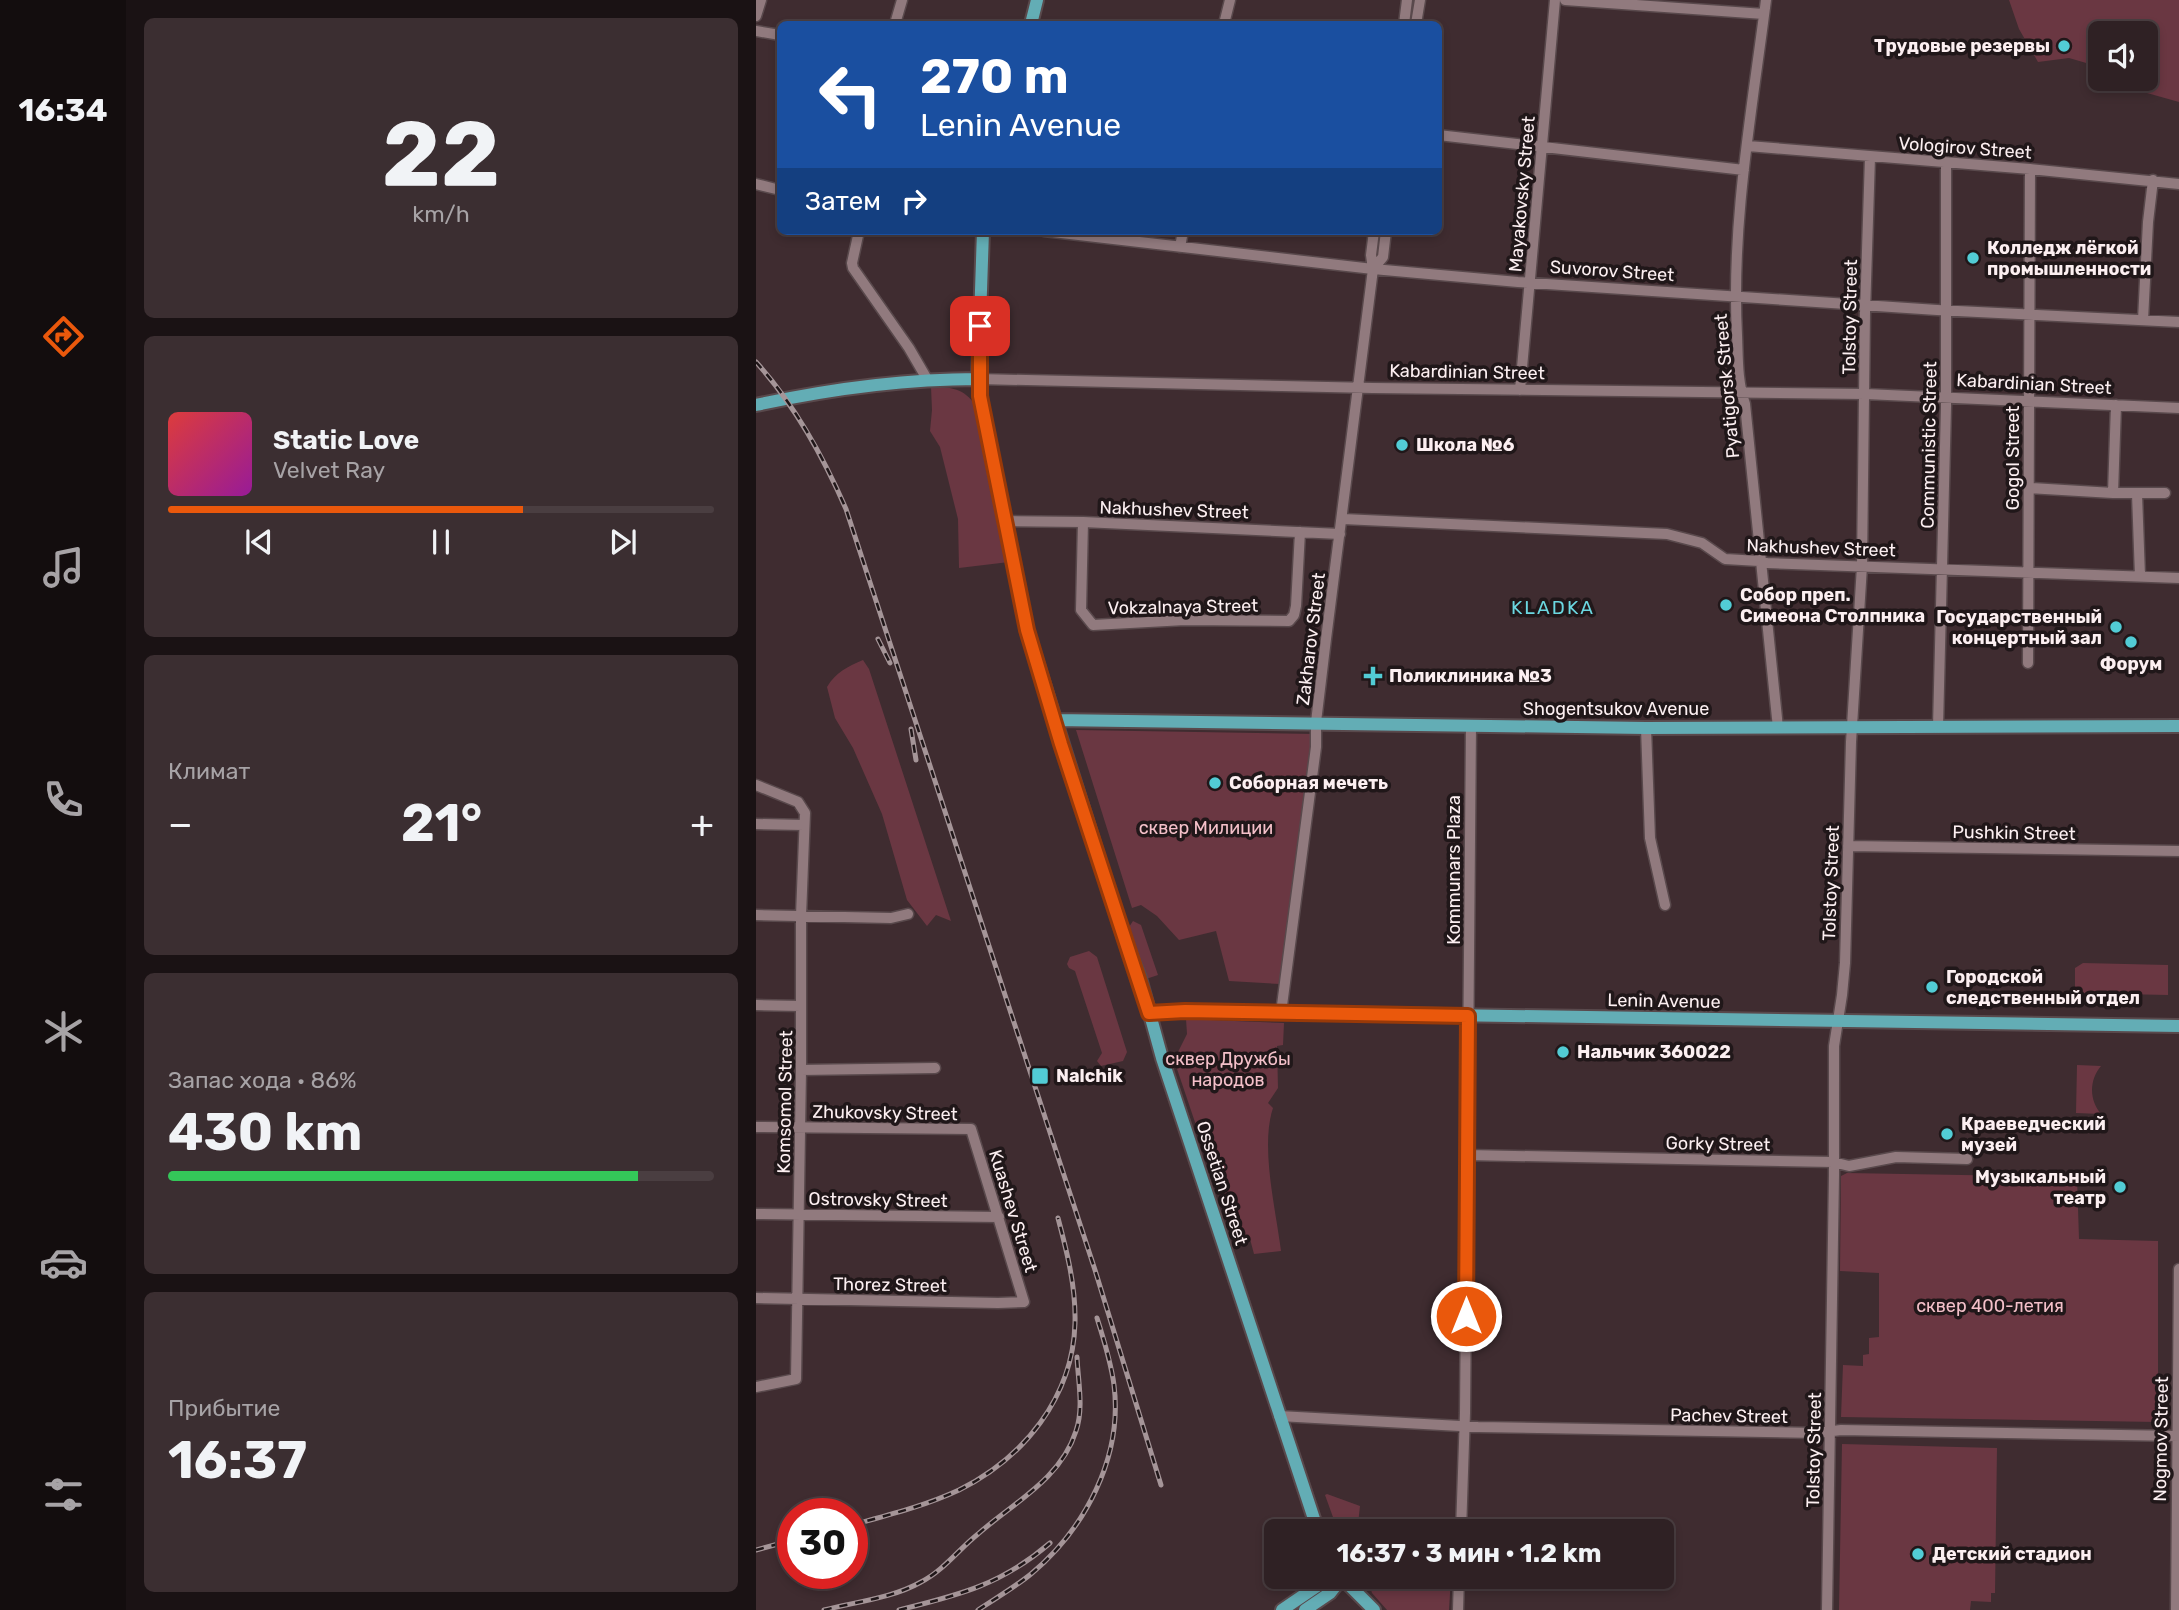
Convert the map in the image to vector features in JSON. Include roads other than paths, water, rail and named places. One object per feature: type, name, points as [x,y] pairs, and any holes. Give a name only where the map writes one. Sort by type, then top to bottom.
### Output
[{"type":"main road","points":[[1032,21],[1037,0]]},
{"type":"main road","name":"Ossetian Street","points":[[983,235],[978,379],[1027,630],[1314,1519]]},
{"type":"main road","name":"Kabardinian Street","points":[[756,405],[862,385],[927,379],[978,379]]},
{"type":"main road","name":"Shogentsukov Avenue","points":[[1054,720],[1778,728],[2179,726]]},
{"type":"main road","name":"Lenin Avenue","points":[[1149,1013],[1185,1011],[2179,1026]]},
{"type":"main road","points":[[1282,1610],[1313,1589]]},
{"type":"main road","points":[[1305,1610],[1333,1589]]},
{"type":"main road","points":[[1354,1589],[1374,1610]]},
{"type":"street","points":[[756,16],[761,0]]},
{"type":"street","points":[[896,21],[902,0]]},
{"type":"street","points":[[1225,21],[1230,0]]},
{"type":"street","points":[[1404,21],[1408,0]]},
{"type":"street","points":[[1416,21],[1420,0]]},
{"type":"street","name":"Mayakovsky Street","points":[[1520,390],[1555,0]]},
{"type":"street","points":[[1565,0],[1667,4],[1764,14]]},
{"type":"street","name":"Pyatigorsk Street","points":[[1766,0],[1744,170],[1735,295],[1742,394],[1746,411],[1759,561],[1778,728]]},
{"type":"street","points":[[756,31],[777,34]]},
{"type":"street","points":[[1442,136],[1744,170]]},
{"type":"street","name":"Vologirov Street","points":[[1748,146],[2179,184]]},
{"type":"street","name":"Tolstoy Street","points":[[1827,1610],[1834,1046],[1845,963],[1852,728],[1862,566],[1865,305],[1870,157]]},
{"type":"street","name":"Communistic Street","points":[[1938,727],[1946,397],[1947,163]]},
{"type":"street","name":"Gogol Street","points":[[2028,663],[2030,169]]},
{"type":"street","points":[[2143,320],[2153,180]]},
{"type":"street","points":[[756,184],[777,189]]},
{"type":"street","points":[[858,235],[853,268],[909,348],[927,379]]},
{"type":"street","name":"Suvorov Street","points":[[1079,235],[1373,269],[1530,282],[1945,311],[2179,322]]},
{"type":"street","points":[[1180,247],[1182,235]]},
{"type":"street","name":"Zakharov Street","points":[[1281,1013],[1359,388],[1373,269],[1371,255],[1374,235]]},
{"type":"street","name":"Zakharov Street","points":[[1373,269],[1383,257],[1386,235]]},
{"type":"street","name":"Kabardinian Street","points":[[978,379],[1359,388],[1865,394],[2179,408]]},
{"type":"street","points":[[2113,493],[2116,405]]},
{"type":"street","points":[[2030,488],[2165,493]]},
{"type":"street","points":[[2137,494],[2140,576]]},
{"type":"street","name":"Nakhushev Street","points":[[1343,519],[1667,534],[1702,543],[1725,559],[1767,563],[2179,578]]},
{"type":"street","name":"Nakhushev Street","points":[[1005,521],[1340,534]]},
{"type":"street","name":"Vokzalnaya Street","points":[[1083,522],[1081,610],[1093,625],[1185,620],[1289,621],[1296,606],[1300,531]]},
{"type":"street","name":"Kommunars Plaza","points":[[1461,1519],[1465,1426],[1471,725]]},
{"type":"street","points":[[1646,727],[1650,838],[1665,905]]},
{"type":"street","points":[[756,785],[798,802],[804,810],[804,825],[756,824]]},
{"type":"street","name":"Komsomol Street","points":[[756,1387],[796,1379],[804,825]]},
{"type":"street","name":"Pushkin Street","points":[[1848,846],[2179,851]]},
{"type":"street","points":[[756,915],[891,918],[908,914]]},
{"type":"street","points":[[756,1005],[802,1006]]},
{"type":"street","points":[[801,1070],[935,1068]]},
{"type":"street","name":"Zhukovsky Street","points":[[756,1127],[971,1129]]},
{"type":"street","name":"Kuashev Street","points":[[971,1129],[1024,1302]]},
{"type":"street","name":"Gorky Street","points":[[1467,1155],[1833,1162],[1849,1166],[1896,1157],[1967,1159]]},
{"type":"street","name":"Ostrovsky Street","points":[[756,1214],[999,1217]]},
{"type":"street","name":"Nogmov Street","points":[[2176,1610],[2179,1269]]},
{"type":"street","name":"Thorez Street","points":[[756,1298],[1024,1302]]},
{"type":"street","name":"Pachev Street","points":[[1279,1416],[1465,1426],[1759,1433],[1830,1431],[2178,1436]]},
{"type":"street","points":[[1458,1610],[1459,1589]]},
{"type":"railway","points":[[756,362],[807,432],[846,509],[1095,1270],[1161,1485]]},
{"type":"railway","points":[[878,639],[890,663]]},
{"type":"railway","points":[[911,729],[916,760]]},
{"type":"railway","points":[[868,1520],[946,1496],[983,1477],[1024,1443],[1055,1400],[1072,1350],[1075,1323],[1068,1257],[1058,1218]]},
{"type":"railway","points":[[978,1610],[1025,1579],[1050,1556],[1068,1536],[1096,1490],[1106,1465],[1115,1412],[1111,1368],[1097,1318]]},
{"type":"railway","points":[[824,1610],[898,1592],[929,1577],[1048,1477],[1069,1448],[1076,1431],[1080,1404],[1077,1357]]},
{"type":"railway","points":[[899,1610],[979,1587],[1014,1569],[1050,1543]]},
{"type":"railway","points":[[756,1550],[777,1544]]},
{"type":"place","name":"Трудовые резервы","points":[[2064,46]]},
{"type":"place","name":"Колледж лёгкой промышленности","points":[[1973,258]]},
{"type":"place","name":"Школа №6","points":[[1402,445]]},
{"type":"place","name":"Собор преп. Симеона Столпника","points":[[1726,605]]},
{"type":"place","name":"Государственный концертный зал","points":[[2116,627]]},
{"type":"place","name":"Форум","points":[[2131,642]]},
{"type":"place","name":"Поликлиника №3","points":[[1373,676]]},
{"type":"place","name":"Соборная мечеть","points":[[1215,783]]},
{"type":"place","name":"Городской следственный отдел","points":[[1932,987]]},
{"type":"place","name":"Нальчик 360022","points":[[1563,1052]]},
{"type":"place","name":"Nalchik","points":[[1040,1076]]},
{"type":"place","name":"Краеведческий музей","points":[[1947,1134]]},
{"type":"place","name":"Музыкальный театр","points":[[2120,1187]]},
{"type":"place","name":"Детский стадион","points":[[1918,1554]]},
{"type":"district","name":"KLADKA","points":[[1553,607]]},
{"type":"park label","name":"сквер Милиции","points":[[1206,828]]},
{"type":"park label","name":"сквер Дружбы народов","points":[[1228,1069]]},
{"type":"park label","name":"сквер 400-летия","points":[[1990,1306]]}]
